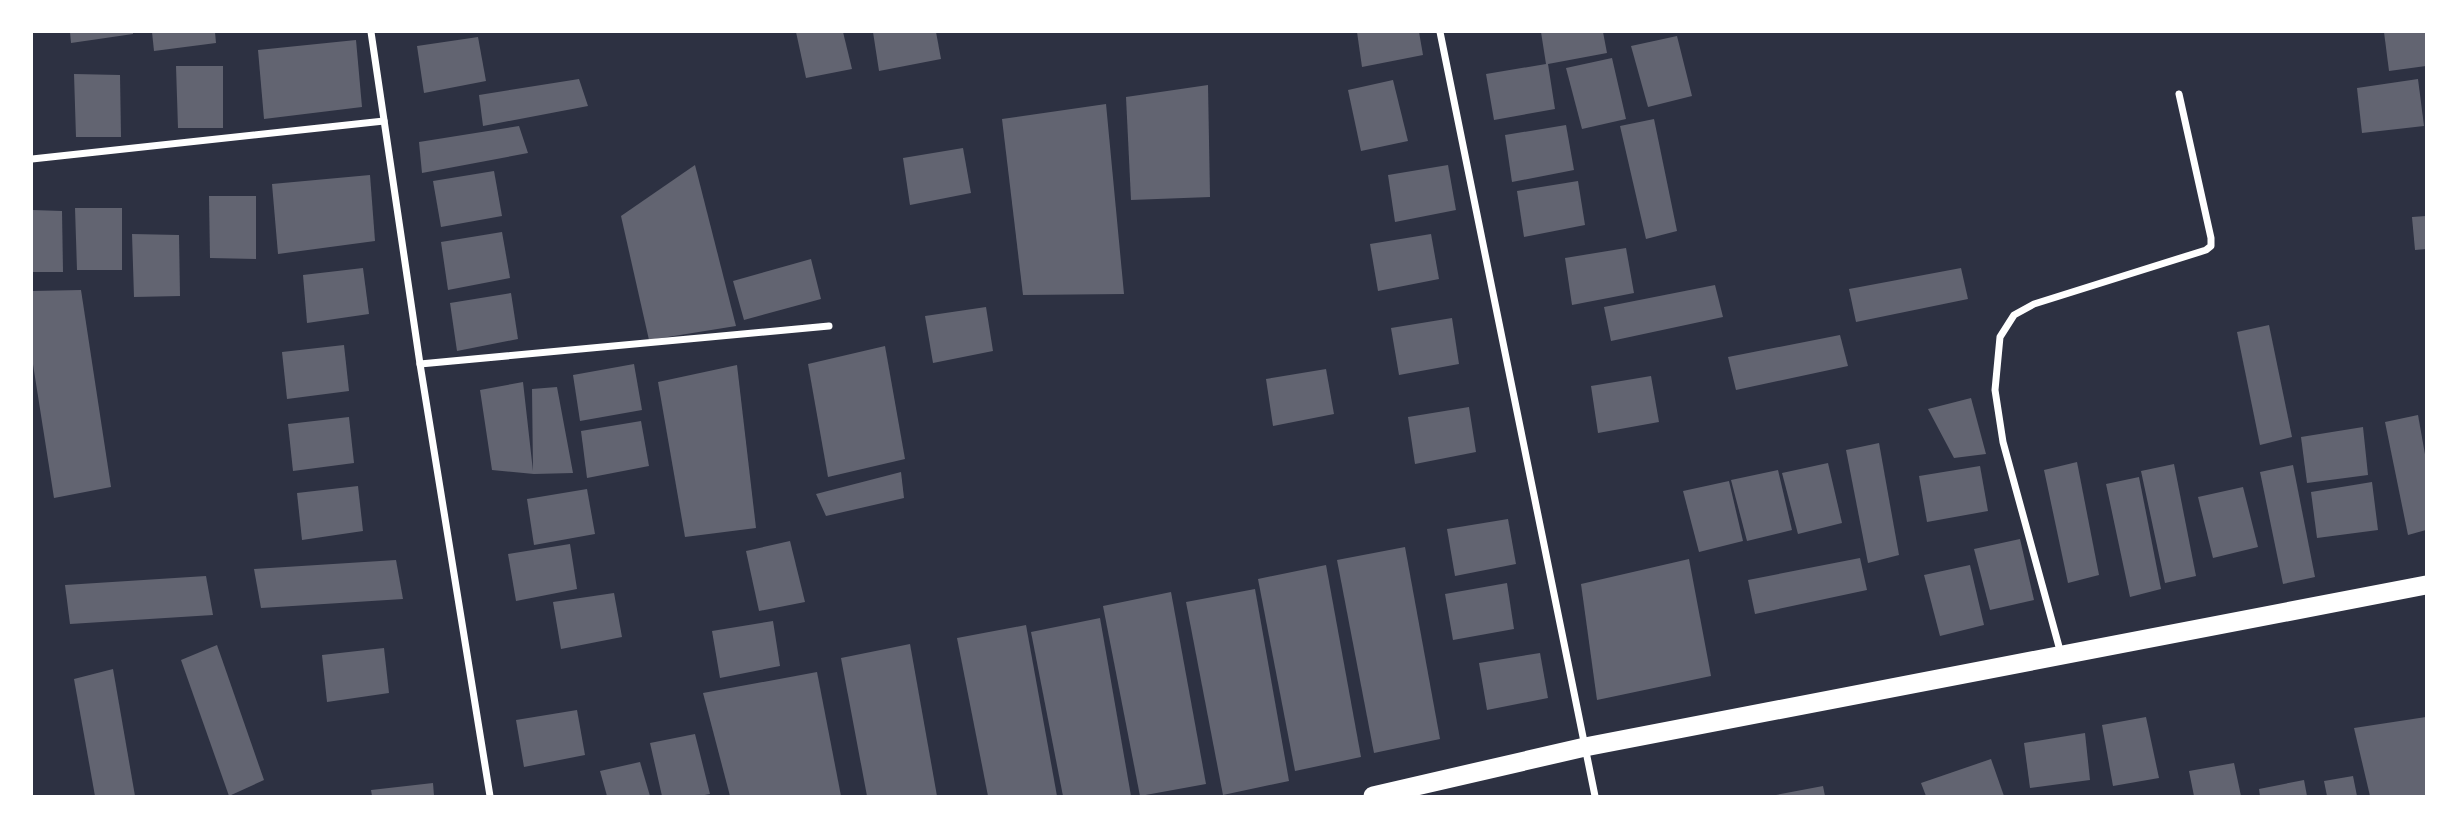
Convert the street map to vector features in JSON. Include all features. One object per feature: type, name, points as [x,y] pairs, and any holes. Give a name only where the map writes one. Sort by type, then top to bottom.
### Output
[{"type":"highway","points":[[1373,796],[1585,747],[2427,585]]},
{"type":"street","points":[[371,32],[420,364],[490,796]]},
{"type":"street","points":[[1440,32],[1595,796]]},
{"type":"street","points":[[2062,655],[2003,442],[1995,390],[2000,337],[2014,315],[2034,304],[2206,250],[2211,246],[2179,94]]},
{"type":"street","points":[[32,159],[384,121]]},
{"type":"street","points":[[420,364],[829,326]]},
{"type":"building","points":[[70,32],[133,32],[133,34],[71,43]]},
{"type":"building","points":[[152,32],[215,32],[216,43],[154,51]]},
{"type":"building","points":[[796,32],[843,32],[852,69],[806,78]]},
{"type":"building","points":[[873,32],[936,32],[941,59],[879,71]]},
{"type":"building","points":[[1357,32],[1419,32],[1423,55],[1362,67]]},
{"type":"building","points":[[1541,32],[1603,32],[1607,53],[1548,64],[1555,109],[1494,120],[1486,74],[1546,64]]},
{"type":"building","points":[[2384,32],[2426,32],[2426,66],[2389,71]]},
{"type":"building","points":[[1677,36],[1692,96],[1648,107],[1631,46]]},
{"type":"building","points":[[478,37],[486,81],[424,93],[417,46]]},
{"type":"building","points":[[356,40],[362,107],[264,119],[258,50]]},
{"type":"building","points":[[1612,58],[1626,119],[1582,129],[1566,68]]},
{"type":"building","points":[[176,66],[223,66],[223,128],[178,128]]},
{"type":"building","points":[[74,74],[120,75],[121,137],[76,137]]},
{"type":"building","points":[[579,79],[588,106],[483,126],[479,95]]},
{"type":"building","points":[[2418,79],[2424,126],[2362,133],[2357,88]]},
{"type":"building","points":[[1393,80],[1408,141],[1361,151],[1348,90]]},
{"type":"building","points":[[1208,85],[1210,197],[1131,200],[1126,97]]},
{"type":"building","points":[[1106,104],[1124,294],[1023,295],[1002,119]]},
{"type":"building","points":[[1654,119],[1677,231],[1646,239],[1620,126]]},
{"type":"building","points":[[1566,125],[1574,170],[1512,182],[1505,135]]},
{"type":"building","points":[[519,126],[528,153],[422,173],[419,142]]},
{"type":"building","points":[[963,148],[971,193],[910,205],[903,158]]},
{"type":"building","points":[[695,165],[736,326],[649,340],[621,216]]},
{"type":"building","points":[[1448,165],[1456,210],[1395,222],[1388,175]]},
{"type":"building","points":[[494,171],[502,216],[441,227],[433,181]]},
{"type":"building","points":[[370,175],[375,241],[278,254],[272,184]]},
{"type":"building","points":[[1578,181],[1585,225],[1524,237],[1517,191]]},
{"type":"building","points":[[209,196],[256,196],[256,259],[210,258]]},
{"type":"building","points":[[75,208],[122,208],[122,270],[77,270]]},
{"type":"building","points":[[32,210],[62,211],[63,272],[32,272]]},
{"type":"building","points":[[2426,216],[2426,249],[2415,250],[2412,217]]},
{"type":"building","points":[[502,232],[510,278],[448,290],[441,242]]},
{"type":"building","points":[[132,234],[179,235],[180,296],[134,297]]},
{"type":"building","points":[[1431,234],[1439,279],[1378,291],[1370,244]]},
{"type":"building","points":[[1626,248],[1634,293],[1572,305],[1565,258]]},
{"type":"building","points":[[811,259],[821,299],[744,320],[733,281]]},
{"type":"building","points":[[363,268],[369,314],[307,323],[303,275]]},
{"type":"building","points":[[1961,268],[1968,299],[1856,322],[1849,289]]},
{"type":"building","points":[[1715,285],[1723,317],[1611,341],[1604,307]]},
{"type":"building","points":[[81,290],[111,487],[54,498],[32,358],[32,291]]},
{"type":"building","points":[[511,293],[518,339],[457,351],[450,303]]},
{"type":"building","points":[[986,307],[993,351],[933,363],[925,316]]},
{"type":"building","points":[[1452,318],[1459,364],[1399,375],[1391,328]]},
{"type":"building","points":[[2269,325],[2292,437],[2260,445],[2237,332]]},
{"type":"building","points":[[1840,335],[1848,366],[1736,390],[1728,357]]},
{"type":"building","points":[[344,345],[349,391],[287,399],[282,352]]},
{"type":"building","points":[[885,346],[905,459],[828,477],[808,364]]},
{"type":"building","points":[[634,364],[642,410],[580,421],[573,375]]},
{"type":"building","points":[[737,365],[756,528],[685,537],[658,382]]},
{"type":"building","points":[[1326,369],[1334,414],[1273,426],[1266,379]]},
{"type":"building","points":[[1651,376],[1659,422],[1598,433],[1591,386]]},
{"type":"building","points":[[523,382],[533,471],[532,389],[557,387],[573,473],[534,474],[492,470],[480,390]]},
{"type":"building","points":[[1971,398],[1986,454],[1954,458],[1928,409]]},
{"type":"building","points":[[1469,407],[1476,452],[1415,464],[1408,417]]},
{"type":"building","points":[[2418,415],[2426,460],[2426,530],[2408,535],[2385,422]]},
{"type":"building","points":[[349,417],[354,463],[293,471],[288,424]]},
{"type":"building","points":[[641,421],[649,466],[587,478],[581,431]]},
{"type":"building","points":[[2363,427],[2368,475],[2307,483],[2301,437]]},
{"type":"building","points":[[1879,443],[1899,555],[1868,563],[1846,450]]},
{"type":"building","points":[[2077,462],[2099,575],[2068,583],[2044,470]]},
{"type":"building","points":[[1828,463],[1842,523],[1798,534],[1782,473]]},
{"type":"building","points":[[2174,464],[2196,576],[2165,583],[2141,471]]},
{"type":"building","points":[[2293,465],[2315,577],[2283,584],[2260,472]]},
{"type":"building","points":[[1980,466],[1988,511],[1927,522],[1919,476]]},
{"type":"building","points":[[1778,470],[1792,530],[1747,541],[1731,480]]},
{"type":"building","points":[[901,472],[904,498],[826,516],[816,494]]},
{"type":"building","points":[[2139,477],[2161,589],[2130,597],[2106,484]]},
{"type":"building","points":[[1729,481],[1743,541],[1699,552],[1683,491]]},
{"type":"building","points":[[2372,482],[2378,530],[2317,538],[2311,492]]},
{"type":"building","points":[[358,486],[363,531],[302,540],[297,493]]},
{"type":"building","points":[[2243,487],[2258,547],[2213,558],[2198,497]]},
{"type":"building","points":[[587,489],[595,534],[534,545],[527,499]]},
{"type":"building","points":[[1508,519],[1516,564],[1455,576],[1447,529]]},
{"type":"building","points":[[2020,539],[2034,600],[1990,610],[1974,549]]},
{"type":"building","points":[[790,541],[805,602],[759,611],[746,551]]},
{"type":"building","points":[[570,544],[577,589],[516,601],[508,554]]},
{"type":"building","points":[[1405,547],[1440,739],[1374,753],[1337,560]]},
{"type":"building","points":[[1860,558],[1867,590],[1755,614],[1748,580]]},
{"type":"building","points":[[1689,559],[1711,676],[1597,700],[1581,584]]},
{"type":"building","points":[[396,560],[403,599],[261,608],[254,569]]},
{"type":"building","points":[[1326,565],[1361,757],[1295,771],[1258,579]]},
{"type":"building","points":[[1970,565],[1984,625],[1940,636],[1924,575]]},
{"type":"building","points":[[206,576],[213,615],[70,624],[65,585]]},
{"type":"building","points":[[1507,583],[1514,629],[1453,640],[1445,594]]},
{"type":"building","points":[[1255,589],[1289,781],[1223,795],[1186,602]]},
{"type":"building","points":[[1171,592],[1206,784],[1140,796],[1103,606]]},
{"type":"building","points":[[614,593],[622,637],[561,649],[553,602]]},
{"type":"building","points":[[1100,618],[1131,796],[1063,796],[1031,632]]},
{"type":"building","points":[[773,621],[780,666],[720,678],[712,631]]},
{"type":"building","points":[[1026,625],[1057,796],[988,796],[957,638]]},
{"type":"building","points":[[910,644],[937,796],[867,796],[841,658]]},
{"type":"building","points":[[217,645],[264,780],[229,796],[181,660]]},
{"type":"building","points":[[384,648],[389,693],[327,702],[322,655]]},
{"type":"building","points":[[1540,653],[1548,698],[1487,710],[1479,663]]},
{"type":"building","points":[[113,669],[135,796],[95,796],[74,679]]},
{"type":"building","points":[[817,672],[841,796],[730,796],[703,693]]},
{"type":"building","points":[[577,710],[585,755],[524,767],[516,720]]},
{"type":"building","points":[[2146,717],[2159,778],[2113,786],[2102,725]]},
{"type":"building","points":[[2426,717],[2426,796],[2370,796],[2354,728]]},
{"type":"building","points":[[2085,733],[2090,780],[2030,788],[2024,743]]},
{"type":"building","points":[[695,734],[710,794],[662,796],[650,743]]},
{"type":"building","points":[[1991,759],[2004,796],[1926,796],[1921,783]]},
{"type":"building","points":[[640,762],[650,796],[607,796],[600,771]]},
{"type":"building","points":[[2234,763],[2241,796],[2194,796],[2189,771]]},
{"type":"building","points":[[2353,776],[2357,796],[2327,796],[2324,781]]},
{"type":"building","points":[[2304,780],[2307,796],[2260,796],[2259,789]]},
{"type":"building","points":[[433,783],[434,796],[372,796],[371,790]]},
{"type":"building","points":[[1823,786],[1825,796],[1776,796],[1776,795]]}]
